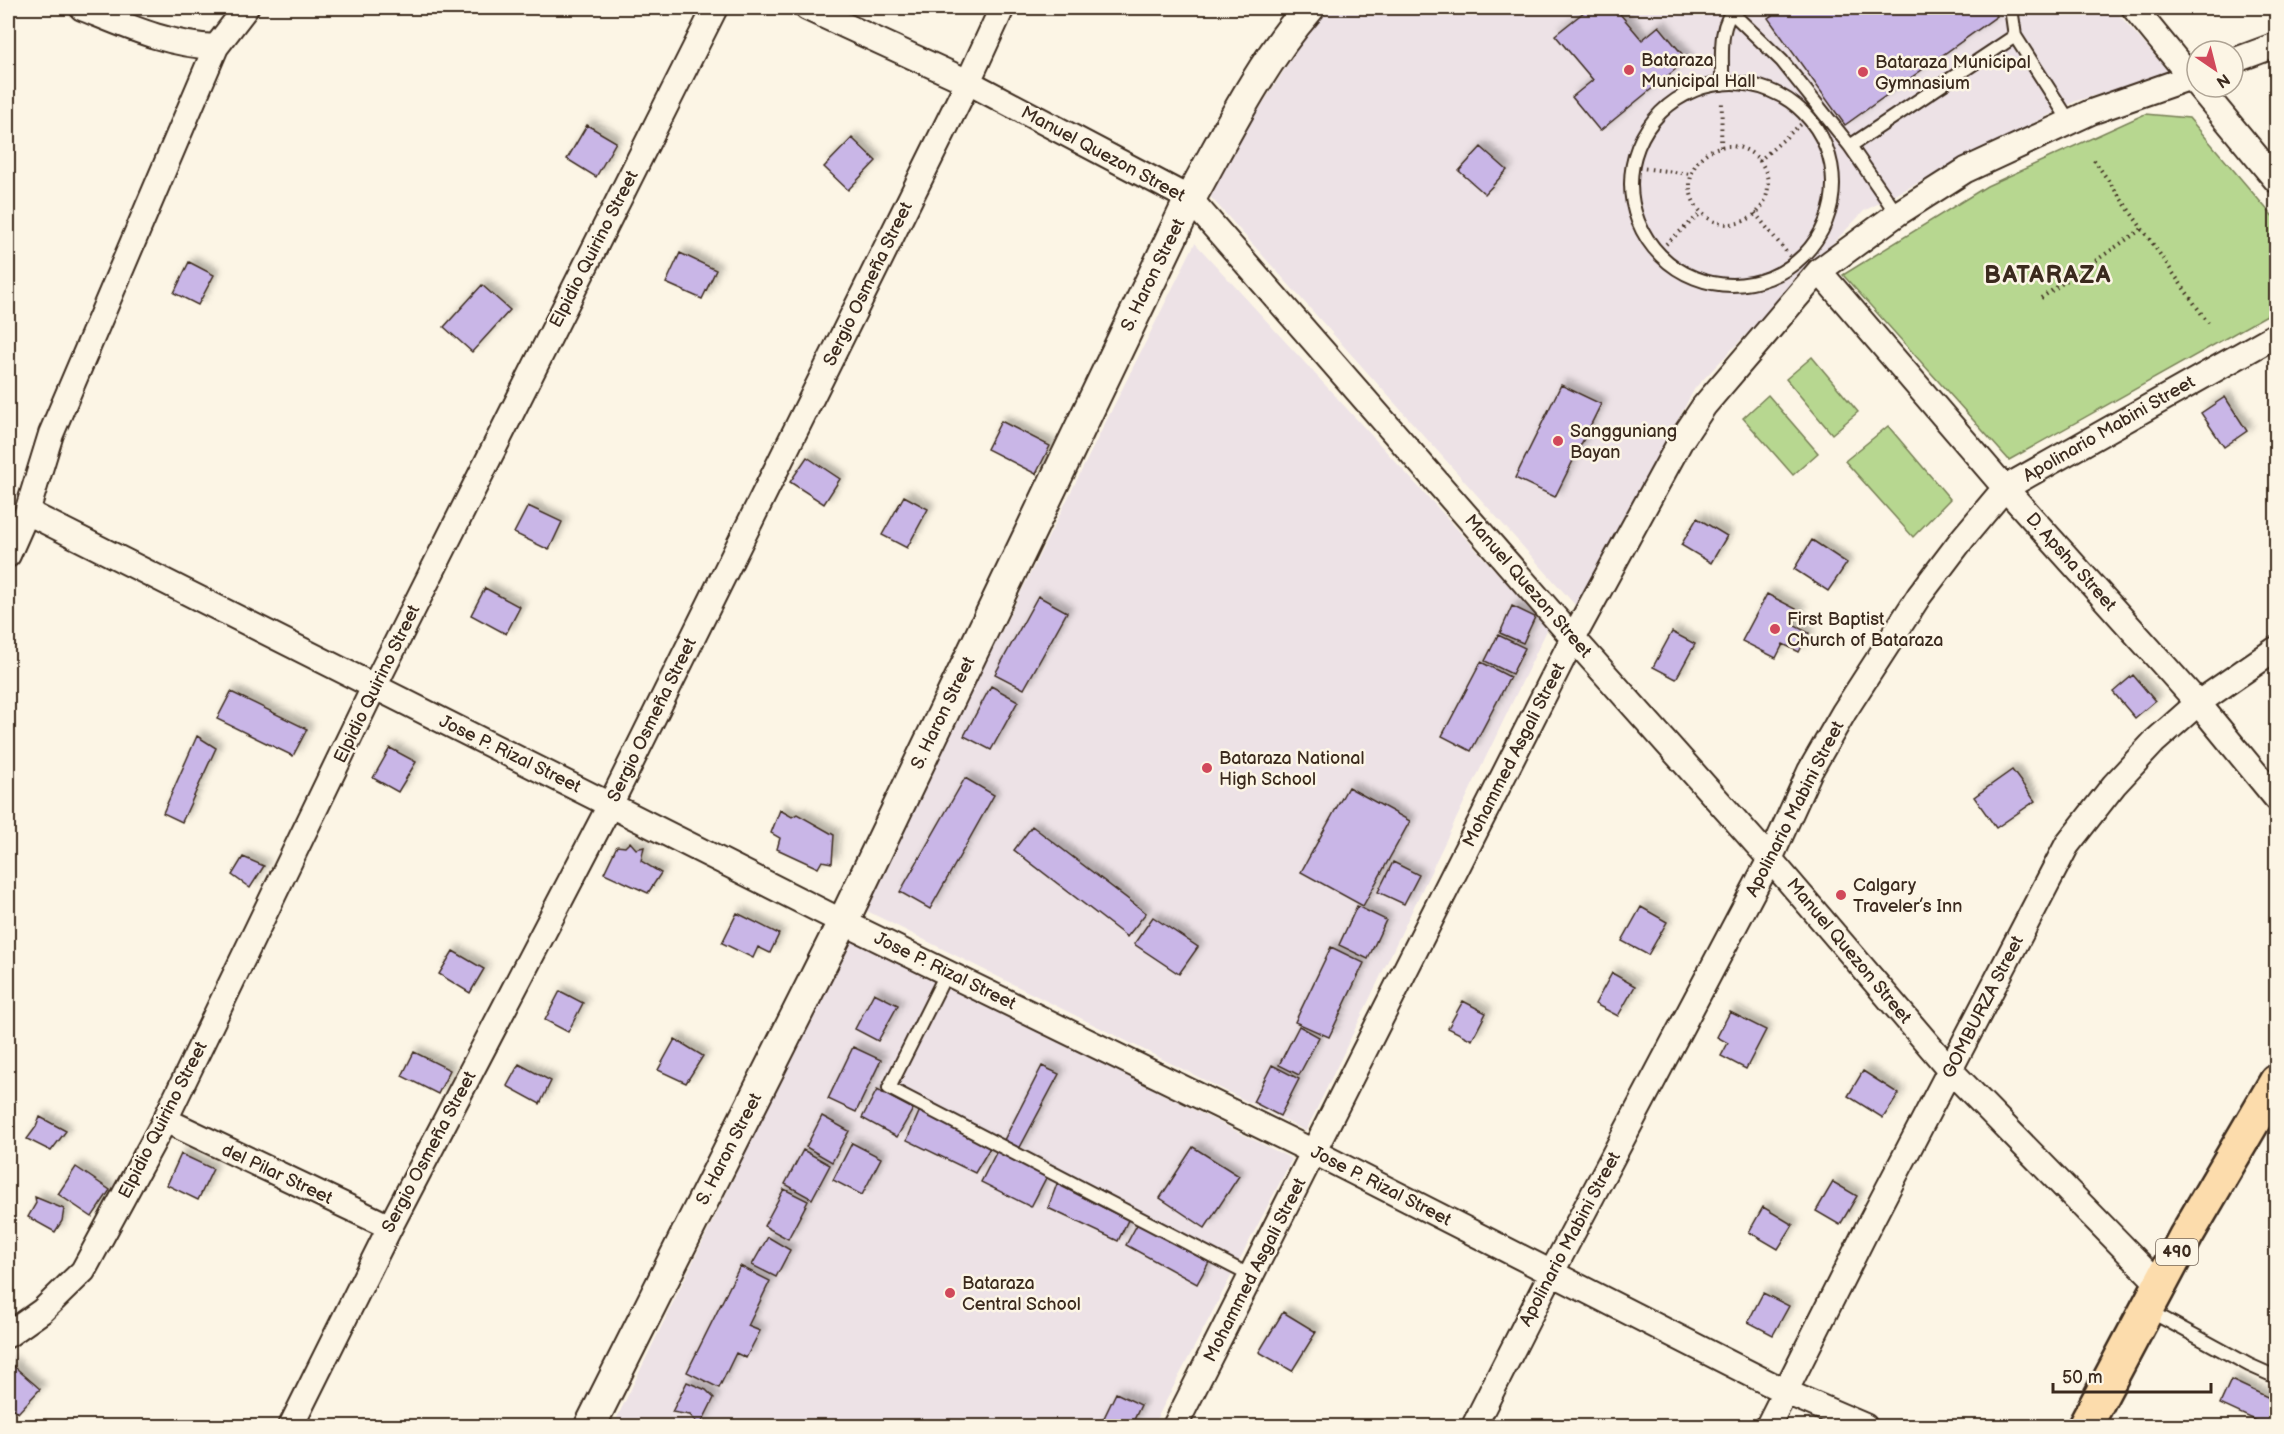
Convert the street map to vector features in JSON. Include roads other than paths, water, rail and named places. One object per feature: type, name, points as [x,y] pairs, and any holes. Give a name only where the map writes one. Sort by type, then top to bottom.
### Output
[{"type":"main road","name":"490","points":[[2085,1426],[2232,1155],[2277,1082]]},
{"type":"street","points":[[82,8],[179,44],[216,47]]},
{"type":"street","points":[[8,555],[27,512],[51,434],[216,47],[246,8]]},
{"type":"street","name":"Elpidio Quirino Street","points":[[8,1335],[42,1311],[83,1271],[165,1120],[374,687],[715,8]]},
{"type":"street","name":"Manuel Quezon Street","points":[[807,8],[968,81],[1190,199],[1573,638],[1770,859],[1951,1071],[2154,1297]]},
{"type":"street","name":"Sergio Osmeña Street","points":[[291,1426],[390,1227],[611,803],[1002,8]]},
{"type":"street","name":"S. Haron Street","points":[[590,1426],[843,922],[1190,199],[1232,122],[1290,29],[1309,8]]},
{"type":"street","points":[[2134,8],[2185,68]]},
{"type":"street","points":[[2245,57],[2277,45]]},
{"type":"street","name":"Mohammed Asgali Street","points":[[1175,1426],[1573,638],[1680,442],[1805,263],[1897,214],[1966,170],[2091,112],[2185,84]]},
{"type":"street","points":[[2211,99],[2277,180]]},
{"type":"street","name":"D. Apsha Street","points":[[1805,263],[2198,703],[2277,798]]},
{"type":"street","name":"Apolinario Mabini Street","points":[[1474,1426],[1552,1272],[1770,859],[1810,771],[1844,712],[1919,596],[1963,538],[2005,489],[2277,334]]},
{"type":"street","name":"Jose P. Rizal Street","points":[[27,512],[374,687],[611,803],[843,922],[1314,1152],[1786,1392],[1865,1426]]},
{"type":"street","name":"GOMBURZA Street","points":[[1768,1426],[1866,1231],[2067,845],[2114,785],[2154,742],[2198,703],[2277,649]]},
{"type":"street","name":"del Pilar Street","points":[[165,1120],[390,1227]]},
{"type":"lane","points":[[2011,8],[2015,36],[2070,122]]},
{"type":"lane","points":[[1722,84],[1725,23],[1732,9],[1782,61],[1850,146],[1897,214]]},
{"type":"lane","points":[[1850,146],[2015,36]]},
{"type":"lane","points":[[1722,84],[1748,84],[1766,88],[1783,97],[1809,118],[1823,138],[1830,155],[1833,174],[1830,212],[1805,263],[1750,284],[1713,284],[1679,271],[1657,252],[1642,230],[1635,213],[1632,195],[1633,167],[1641,141],[1662,111],[1693,91],[1722,84]]},
{"type":"lane","points":[[947,972],[889,1088],[1251,1276]]},
{"type":"lane","points":[[2154,1297],[2249,1365],[2277,1377]]},
{"type":"place","name":"Bataraza Municipal Hall","points":[[1629,70]]},
{"type":"place","name":"Bataraza Municipal Gymnasium","points":[[1863,72]]},
{"type":"place","name":"Sangguniang Bayan","points":[[1558,441]]},
{"type":"place","name":"First Baptist Church of Bataraza","points":[[1775,629]]},
{"type":"place","name":"Bataraza National High School","points":[[1207,768]]},
{"type":"place","name":"Calgary Traveler’s Inn","points":[[1841,895]]},
{"type":"place","name":"Bataraza Central School","points":[[950,1293]]},
{"type":"district","name":"BATARAZA","points":[[2048,275]]}]
